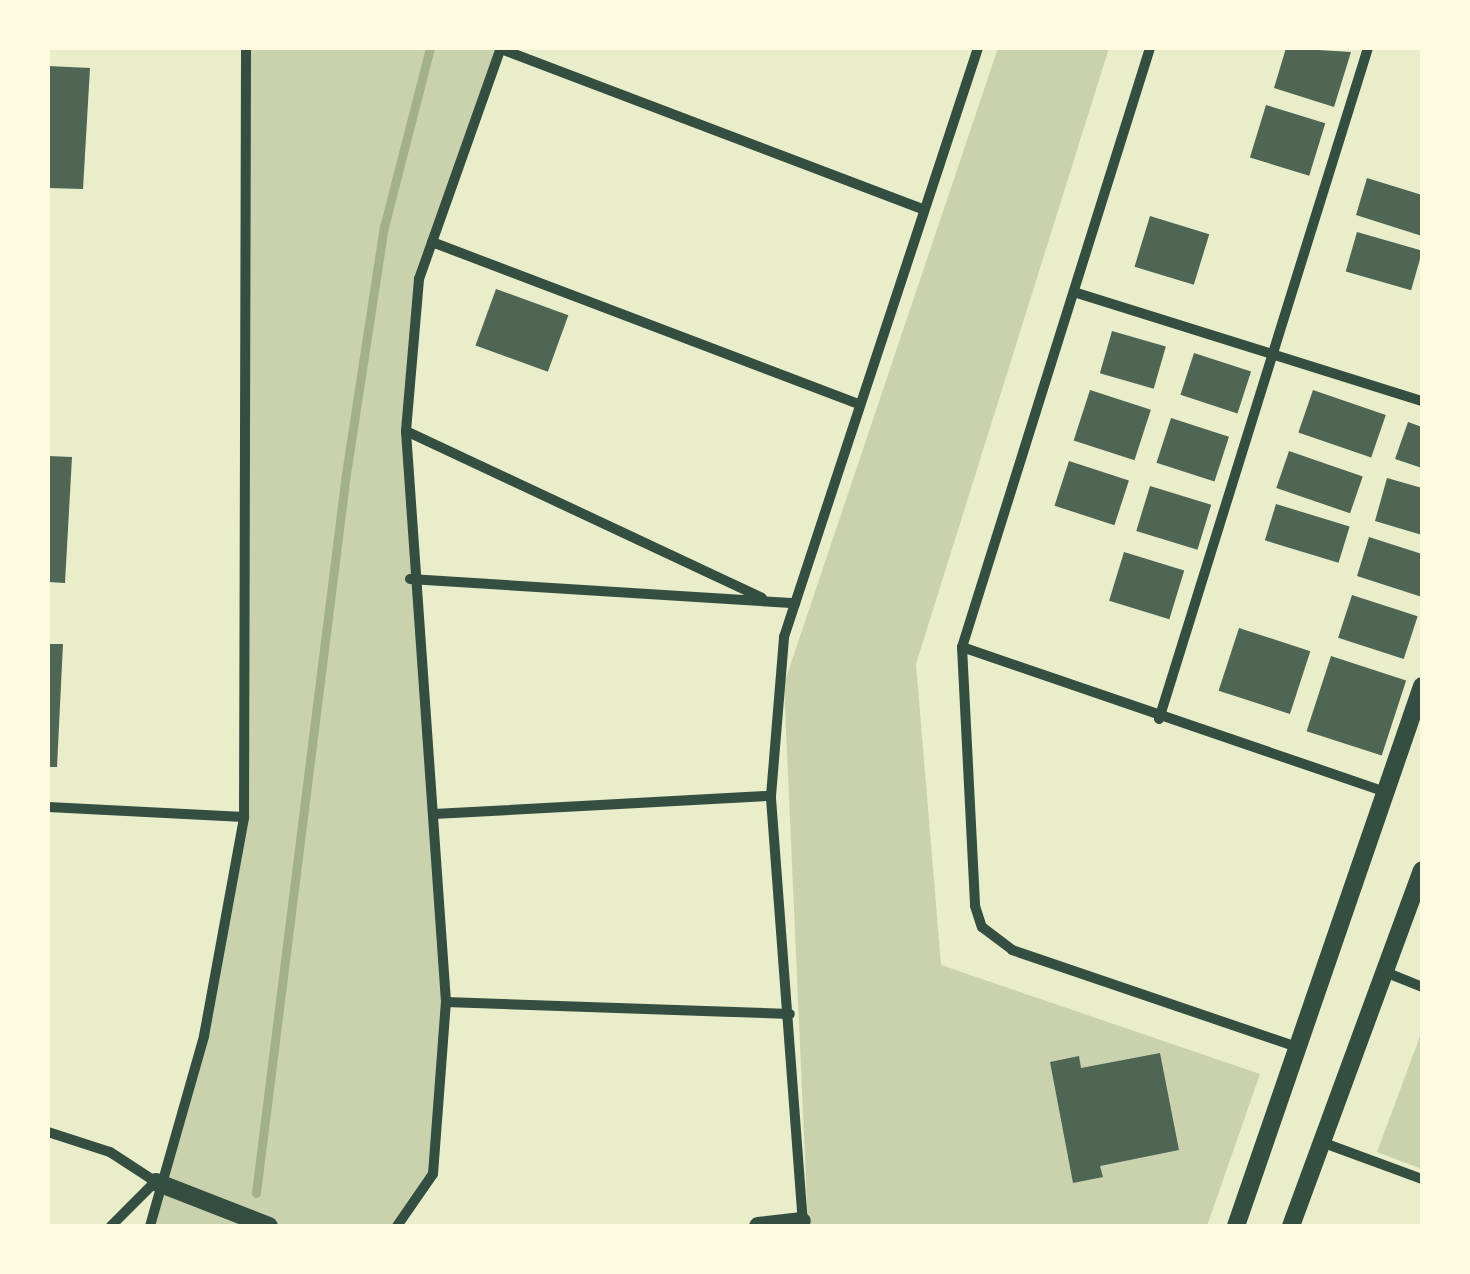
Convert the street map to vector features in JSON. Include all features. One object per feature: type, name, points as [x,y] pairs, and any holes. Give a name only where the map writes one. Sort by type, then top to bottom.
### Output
[{"type":"street","points":[[150,1226],[156,1182],[204,1036],[244,817],[246,48]]},
{"type":"street","points":[[397,1226],[433,1174],[446,1002],[434,814],[410,579],[406,430],[419,279],[501,48],[922,208]]},
{"type":"street","points":[[758,1226],[803,1224],[771,796],[794,603],[855,404],[978,48]]},
{"type":"street","points":[[1150,48],[1077,293],[962,647],[982,927],[1012,950],[1297,1047]]},
{"type":"street","points":[[1160,719],[1368,48]]},
{"type":"street","points":[[432,242],[855,404]]},
{"type":"street","points":[[1077,293],[1422,401]]},
{"type":"street","points":[[406,430],[762,598]]},
{"type":"street","points":[[410,579],[794,603]]},
{"type":"street","points":[[962,647],[1160,719],[1386,792]]},
{"type":"street","points":[[1236,1226],[1422,686]]},
{"type":"street","points":[[434,814],[771,796]]},
{"type":"street","points":[[48,808],[244,817]]},
{"type":"street","points":[[1291,1226],[1422,870]]},
{"type":"street","points":[[1385,972],[1422,987]]},
{"type":"street","points":[[446,1002],[790,1014]]},
{"type":"street","points":[[48,1132],[110,1152],[156,1182],[269,1226]]},
{"type":"street","points":[[1324,1143],[1422,1179]]},
{"type":"street","points":[[111,1226],[156,1182]]},
{"type":"green space","points":[[246,48],[501,48],[419,279],[406,431],[446,1002],[433,1174],[397,1226],[150,1226],[204,1036],[244,817]]},
{"type":"green space","points":[[998,48],[1109,48],[916,664],[941,965],[1260,1074],[1207,1226],[808,1226],[784,684]]},
{"type":"green space","points":[[1422,1031],[1422,1169],[1377,1152]]},
{"type":"building","points":[[1286,48],[1351,52],[1334,107],[1274,88]]},
{"type":"building","points":[[48,66],[90,68],[83,189],[48,188]]},
{"type":"building","points":[[1266,105],[1325,123],[1309,176],[1250,158]]},
{"type":"building","points":[[1367,178],[1422,195],[1422,236],[1356,215]]},
{"type":"building","points":[[1150,216],[1209,234],[1194,285],[1135,267]]},
{"type":"building","points":[[1357,232],[1422,251],[1411,290],[1346,271]]},
{"type":"building","points":[[496,289],[568,315],[548,372],[475,345]]},
{"type":"building","points":[[1112,331],[1166,346],[1154,389],[1100,373]]},
{"type":"building","points":[[1194,353],[1251,372],[1237,413],[1180,395]]},
{"type":"building","points":[[1090,390],[1151,410],[1134,460],[1074,440]]},
{"type":"building","points":[[1313,390],[1386,415],[1371,458],[1298,433]]},
{"type":"building","points":[[1171,418],[1229,437],[1214,482],[1156,463]]},
{"type":"building","points":[[1408,422],[1422,427],[1422,468],[1395,459]]},
{"type":"building","points":[[1289,451],[1363,476],[1350,513],[1276,488]]},
{"type":"building","points":[[48,456],[72,457],[65,583],[48,582]]},
{"type":"building","points":[[1069,461],[1129,480],[1114,525],[1054,506]]},
{"type":"building","points":[[1387,478],[1422,488],[1422,535],[1375,521]]},
{"type":"building","points":[[1150,486],[1211,505],[1197,550],[1136,531]]},
{"type":"building","points":[[1276,504],[1350,527],[1339,563],[1265,540]]},
{"type":"building","points":[[1369,537],[1422,554],[1422,597],[1357,576]]},
{"type":"building","points":[[1124,552],[1184,570],[1169,619],[1109,601]]},
{"type":"building","points":[[1352,595],[1418,616],[1404,659],[1338,638]]},
{"type":"building","points":[[1239,628],[1310,651],[1290,714],[1219,691]]},
{"type":"building","points":[[48,644],[63,644],[57,767],[48,767]]},
{"type":"building","points":[[1331,656],[1406,680],[1382,756],[1307,731]]},
{"type":"building","points":[[1160,1053],[1179,1150],[1100,1166],[1103,1177],[1073,1183],[1050,1062],[1079,1056],[1081,1068]]},
{"type":"waterway","points":[[256,1193],[346,474],[384,227],[430,48]]}]
